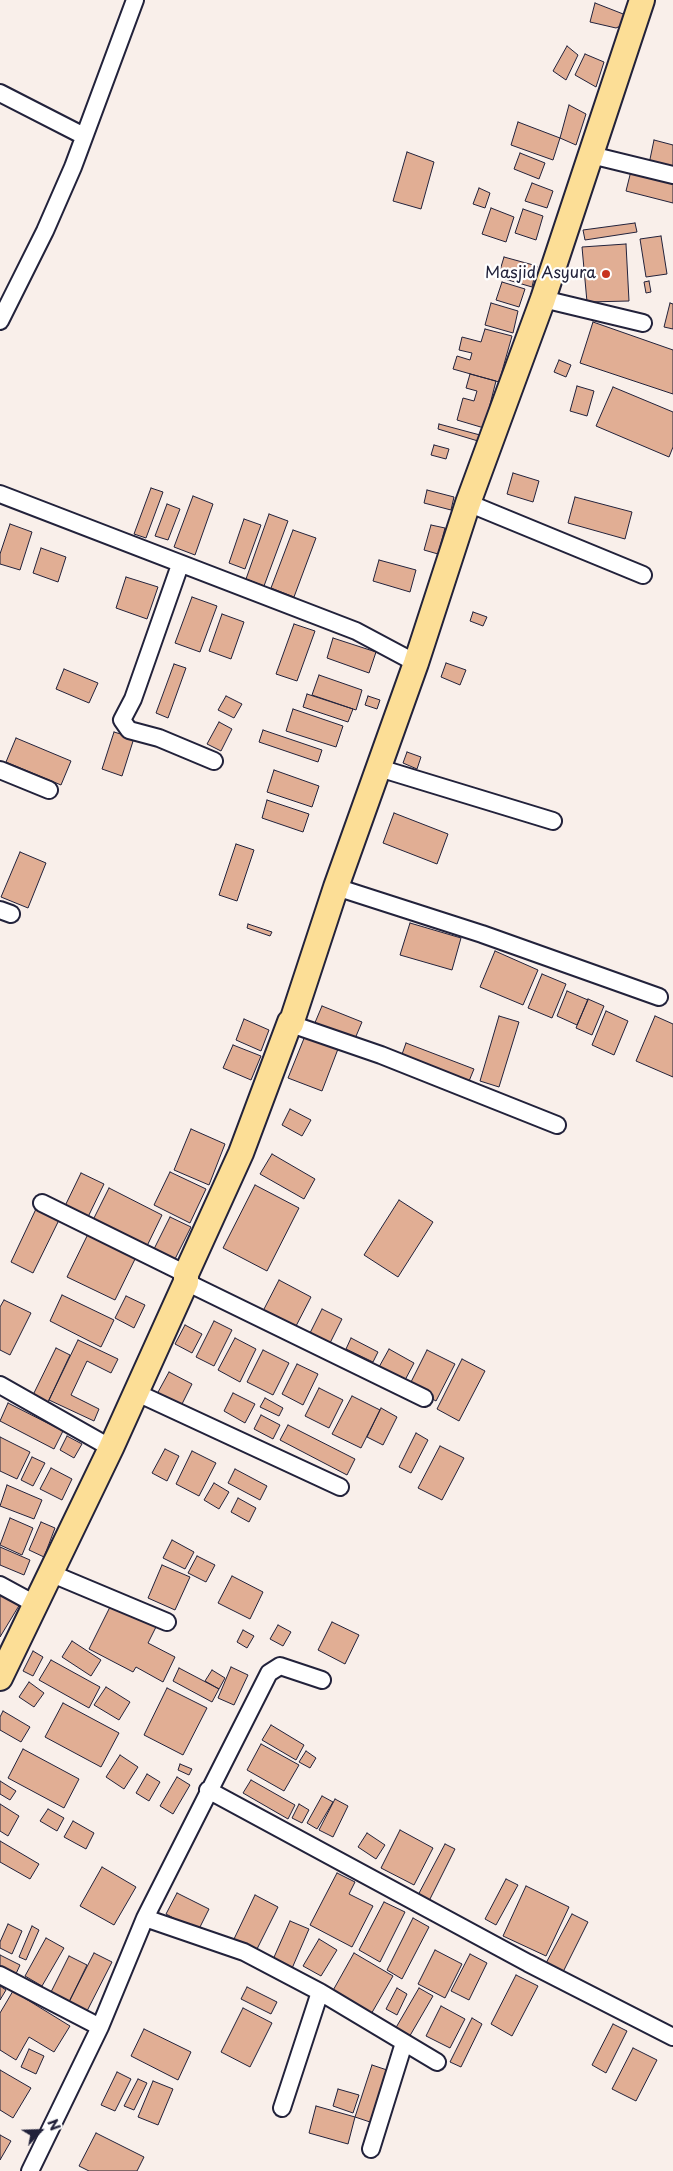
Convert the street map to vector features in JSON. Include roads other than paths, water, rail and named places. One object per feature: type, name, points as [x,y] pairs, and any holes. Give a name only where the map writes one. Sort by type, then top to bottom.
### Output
[{"type":"highway","points":[[0,1678],[111,1448],[134,1392],[241,1153],[290,1022],[291,1024],[336,887],[416,663],[468,503],[543,299],[642,0]]},
{"type":"street","points":[[0,321],[46,231],[83,140],[135,0]]},
{"type":"street","points":[[0,93],[83,140]]},
{"type":"street","points":[[591,155],[673,175]]},
{"type":"street","points":[[543,299],[644,323]]},
{"type":"street","points":[[0,494],[180,565],[356,631],[416,663]]},
{"type":"street","points":[[468,503],[643,575]]},
{"type":"street","points":[[180,565],[133,699],[122,720],[129,730],[159,738],[214,761]]},
{"type":"street","points":[[379,768],[553,821]]},
{"type":"street","points":[[0,770],[49,790]]},
{"type":"street","points":[[336,887],[482,934],[659,997]]},
{"type":"street","points":[[291,1024],[380,1055],[557,1125]]},
{"type":"street","points":[[42,1203],[424,1398]]},
{"type":"street","points":[[0,1385],[111,1448]]},
{"type":"street","points":[[134,1392],[340,1487]]},
{"type":"street","points":[[50,1573],[167,1622]]},
{"type":"street","points":[[0,1585],[35,1604]]},
{"type":"street","points":[[30,2171],[100,2027],[145,1918],[208,1790],[269,1673],[280,1666],[322,1680]]},
{"type":"street","points":[[208,1790],[528,1963],[673,2038]]},
{"type":"street","points":[[145,1918],[244,1952],[320,1992],[437,2062]]},
{"type":"street","points":[[0,1975],[100,2027]]},
{"type":"street","points":[[282,2108],[320,1992]]},
{"type":"street","points":[[370,2149],[404,2043]]},
{"type":"place","name":"Masjid Asyura","points":[[606,274]]}]
